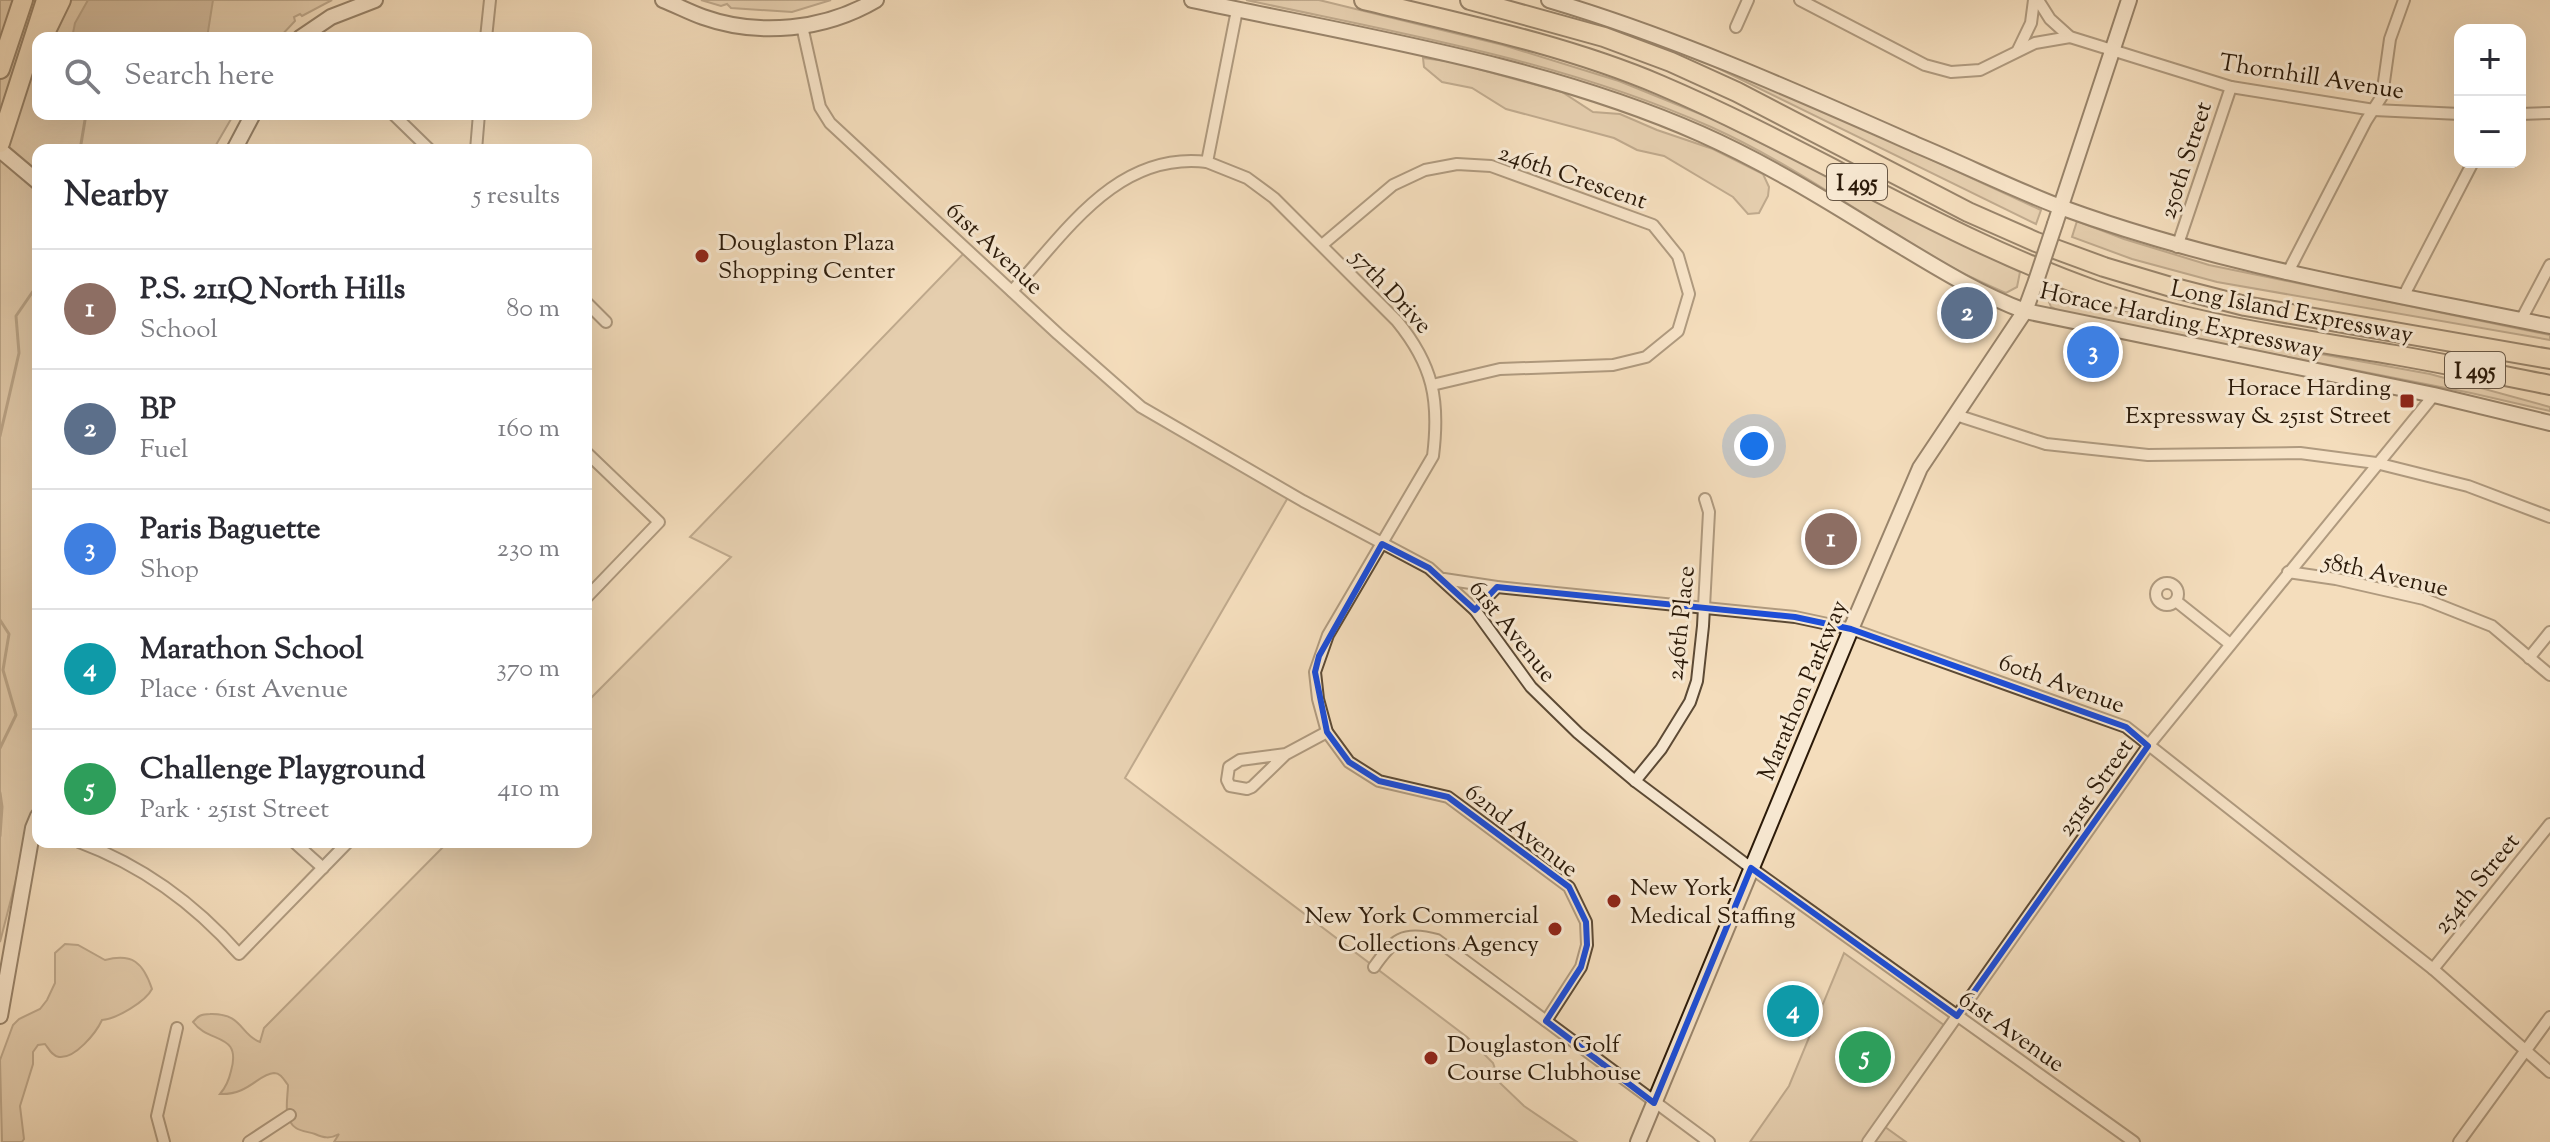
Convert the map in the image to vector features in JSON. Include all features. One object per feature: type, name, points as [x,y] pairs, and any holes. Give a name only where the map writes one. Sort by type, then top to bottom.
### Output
[{"type":"highway","points":[[0,67],[20,0]]},
{"type":"highway","points":[[36,32],[46,0]]},
{"type":"highway","points":[[46,32],[61,0]]},
{"type":"highway","name":"Long Island Expressway","points":[[1364,0],[1527,40],[1657,84],[1722,113],[1952,230],[2026,264],[2097,291],[2165,312],[2244,330],[2399,355],[2550,385]]},
{"type":"highway","name":"Long Island Expressway","points":[[1470,0],[1604,37],[1671,62],[1737,92],[1968,212],[2104,267],[2241,305],[2550,359]]},
{"type":"highway","points":[[0,143],[32,43]]},
{"type":"highway","points":[[10,111],[32,62]]},
{"type":"highway","points":[[2399,355],[2550,397]]},
{"type":"main road","points":[[312,32],[331,17],[375,0]]},
{"type":"main road","points":[[663,0],[705,18],[774,29],[837,18],[876,0]]},
{"type":"main road","name":"Horace Harding Expressway","points":[[1192,0],[1487,64],[1646,112],[1751,158],[1983,294],[2025,311],[2434,395],[2550,423]]},
{"type":"main road","points":[[1549,0],[1646,31],[1722,60],[2061,207],[2177,247],[2287,274],[2550,326]]},
{"type":"main road","name":"Marathon Parkway","points":[[1638,1142],[1920,468],[2025,311],[2129,0]]},
{"type":"main road","points":[[238,144],[250,120]]},
{"type":"main road","points":[[5,155],[32,177]]},
{"type":"main road","points":[[0,1016],[32,845]]},
{"type":"street","points":[[487,32],[490,0]]},
{"type":"street","points":[[1736,27],[1748,0]]},
{"type":"street","points":[[1800,0],[1925,65],[1943,70],[1980,70],[2044,40],[2070,37]]},
{"type":"street","name":"Thornhill Avenue","points":[[2018,50],[2031,23],[2036,0]]},
{"type":"street","name":"Thornhill Avenue","points":[[2036,0],[2050,19],[2070,37],[2231,87],[2374,110],[2454,114]]},
{"type":"street","points":[[2287,274],[2382,96],[2390,39],[2404,0]]},
{"type":"street","points":[[1012,291],[1098,197],[1118,181],[1164,164],[1207,162],[1237,10]]},
{"type":"street","name":"61st Avenue","points":[[802,26],[817,97],[830,123],[1141,407],[1444,579],[1475,610],[1531,687],[1578,733],[1635,781],[1751,868],[2134,1142]]},
{"type":"street","name":"250th Street","points":[[2177,247],[2231,87]]},
{"type":"street","points":[[2526,114],[2550,113]]},
{"type":"street","points":[[399,120],[424,144]]},
{"type":"street","points":[[476,144],[478,120]]},
{"type":"street","name":"57th Drive","points":[[1207,162],[1235,172],[1259,186],[1322,245],[1415,342],[1427,364],[1432,385],[1437,423],[1433,456],[1328,635],[1319,656],[1315,672],[1327,732]]},
{"type":"street","name":"246th Crescent","points":[[1322,245],[1393,185],[1425,170],[1457,164],[1491,166],[1653,225],[1678,256],[1689,294],[1678,331],[1646,357],[1613,365],[1500,369],[1432,385]]},
{"type":"street","points":[[2403,297],[2470,168]]},
{"type":"street","points":[[2521,320],[2550,265]]},
{"type":"street","points":[[592,308],[606,322]]},
{"type":"street","name":"251st Street","points":[[1868,1142],[2148,746],[2434,395]]},
{"type":"street","points":[[1956,415],[2046,444],[2148,455],[2300,453],[2376,463],[2468,486],[2550,517]]},
{"type":"street","points":[[592,458],[659,522],[592,592]]},
{"type":"street","name":"246th Place","points":[[1635,781],[1661,749],[1690,702],[1697,681],[1709,512],[1705,499]]},
{"type":"street","name":"58th Avenue","points":[[2288,572],[2336,579],[2424,599],[2492,626],[2550,675]]},
{"type":"street","name":"60th Avenue","points":[[1444,579],[1704,609],[1775,614],[1851,629],[2126,727],[2433,969],[2550,1072]]},
{"type":"street","points":[[1475,610],[1497,587]]},
{"type":"street","points":[[2176,601],[2230,644]]},
{"type":"street","points":[[2529,658],[2550,632]]},
{"type":"street","points":[[1286,754],[1240,760],[1229,767],[1227,780],[1230,786],[1238,789],[1252,787],[1286,754],[1327,732]]},
{"type":"street","name":"62nd Avenue","points":[[1327,732],[1349,762],[1379,781],[1448,797],[1569,887],[1586,922],[1587,945],[1581,967],[1546,1021]]},
{"type":"street","name":"254th Street","points":[[2433,969],[2550,824]]},
{"type":"street","points":[[92,848],[164,886],[206,919],[239,954],[342,848]]},
{"type":"street","points":[[301,848],[323,868]]},
{"type":"street","points":[[1374,967],[1388,947],[1403,937],[1419,934],[1437,940],[1709,1142]]},
{"type":"street","points":[[2459,1142],[2550,1017]]},
{"type":"street","points":[[164,1142],[157,1116],[177,1028]]},
{"type":"street","points":[[249,1142],[290,1115]]},
{"type":"highlighted area","points":[[1382,544],[1429,568],[1475,610],[1497,587],[1795,617],[1851,629],[2126,727],[2148,746],[1957,1016],[1751,868],[1654,1103],[1546,1021],[1581,967],[1587,945],[1586,922],[1569,887],[1448,797],[1379,781],[1349,762],[1327,732],[1315,672],[1319,656]]},
{"type":"shaded area","points":[[0,0],[332,0],[294,17],[295,21],[285,32],[32,32],[32,120],[230,120],[216,144],[32,144],[32,817],[0,942]]},
{"type":"shaded area","points":[[88,0],[213,0],[208,32],[73,32]]},
{"type":"shaded area","points":[[701,0],[831,0],[792,12],[731,8],[727,4],[721,6]]},
{"type":"shaded area","points":[[1246,0],[1319,0],[1503,45],[1619,81],[1715,120],[2020,272],[2017,287],[2006,293],[1961,272],[1772,158],[1711,127],[1655,104],[1541,67]]},
{"type":"shaded area","points":[[1691,55],[1815,106],[2041,210],[2036,224]]},
{"type":"shaded area","points":[[1423,58],[1453,62],[1562,92],[1593,112],[1620,114],[1713,149],[1763,174],[1769,187],[1768,196],[1759,213],[1748,214],[1733,197],[1664,156],[1637,150],[1614,138],[1506,109],[1472,88],[1442,82],[1424,67]]},
{"type":"shaded area","points":[[2077,221],[2209,265],[2550,335],[2550,340],[2217,282],[2132,259],[2072,237]]},
{"type":"shaded area","points":[[967,250],[1146,416],[1153,414],[1290,494],[1125,778],[1467,1037],[1493,1063],[1500,1083],[1524,1106],[1577,1142],[334,1142],[339,1134],[324,1137],[300,1130],[292,1124],[287,1108],[288,1085],[279,1074],[268,1074],[246,1088],[220,1094],[230,1074],[232,1050],[228,1044],[193,1022],[207,1014],[229,1017],[260,1042],[264,1028],[442,848],[592,848],[592,697],[731,557],[690,537]]},
{"type":"shaded area","points":[[2056,284],[2113,307],[2156,319],[2244,340],[2430,374],[2550,407],[2550,411],[2064,313],[2051,307],[2049,302]]},
{"type":"shaded area","points":[[65,944],[78,945],[105,960],[122,958],[135,962],[145,972],[152,989],[130,1009],[102,1020],[90,1038],[72,1054],[57,1056],[45,1044],[38,1045],[33,1052],[33,1064],[20,1106],[24,1139],[22,1142],[2,1142],[0,1060],[13,1025],[40,1009],[47,1000],[55,983],[55,953]]},
{"type":"shaded area","points":[[1844,953],[1948,1028],[1881,1124],[1906,1142],[1750,1142],[1789,1086]]},
{"type":"waterway","points":[[81,144],[85,120]]},
{"type":"waterway","points":[[0,436],[19,353],[16,316],[32,293]]},
{"type":"waterway","points":[[0,620],[9,634],[3,670],[16,715],[0,748]]},
{"type":"waterway","points":[[0,793],[0,836]]},
{"type":"place","name":"Douglaston Plaza Shopping Center","points":[[702,256]]},
{"type":"place","name":"BP","points":[[1967,313]]},
{"type":"place","name":"Paris Baguette","points":[[2093,352]]},
{"type":"place","name":"Horace Harding Expressway & 251st Street","points":[[2407,401]]},
{"type":"place","name":"P.S. 211Q North Hills","points":[[1831,539]]},
{"type":"place","name":"New York Medical Staffing","points":[[1614,901]]},
{"type":"place","name":"New York Commercial Collections Agency","points":[[1555,929]]},
{"type":"place","name":"Marathon School","points":[[1793,1011]]},
{"type":"place","name":"Challenge Playground","points":[[1865,1057]]},
{"type":"place","name":"Douglaston Golf Course Clubhouse","points":[[1431,1058]]}]
